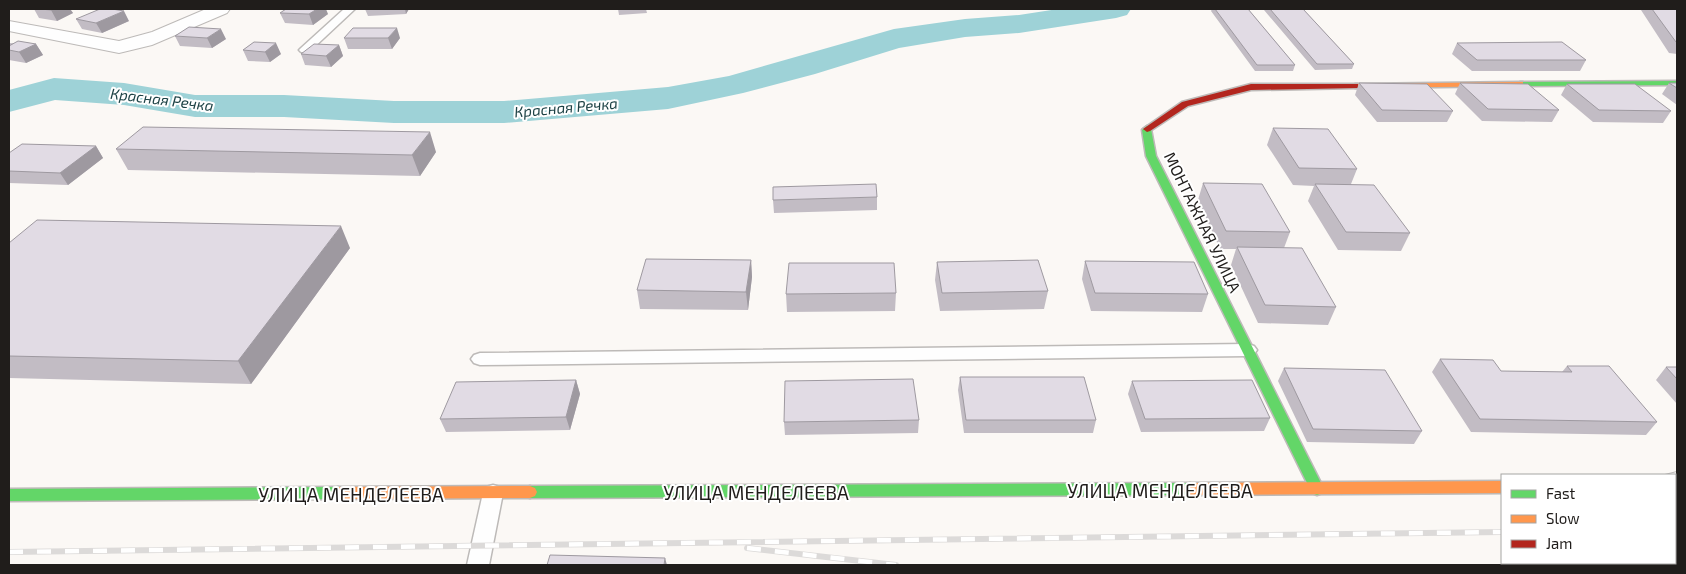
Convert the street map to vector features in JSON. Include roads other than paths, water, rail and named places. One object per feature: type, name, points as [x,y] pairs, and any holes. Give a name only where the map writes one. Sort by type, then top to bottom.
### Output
[{"type":"street","points":[[9,26],[119,47],[132,46],[154,39],[221,9]]},
{"type":"street","name":"МОНТАЖНАЯ УЛИЦА","points":[[1317,489],[1151,156],[1146,130],[1185,104],[1251,87],[1677,83]]},
{"type":"street","name":"УЛИЦА МЕНДЕЛЕЕВА","points":[[9,495],[1501,487]]},
{"type":"lane","points":[[305,50],[350,9]]},
{"type":"lane","points":[[480,358],[1248,350]]},
{"type":"lane","points":[[478,565],[493,493]]},
{"type":"waterway","name":"Красная Речка","points":[[9,101],[54,89],[124,94],[195,106],[284,106],[394,112],[504,112],[668,98],[731,86],[803,67],[894,39],[965,28],[1019,24],[1116,9]]},
{"type":"railway","points":[[9,552],[1501,532]]},
{"type":"railway","points":[[747,548],[896,565]]}]
